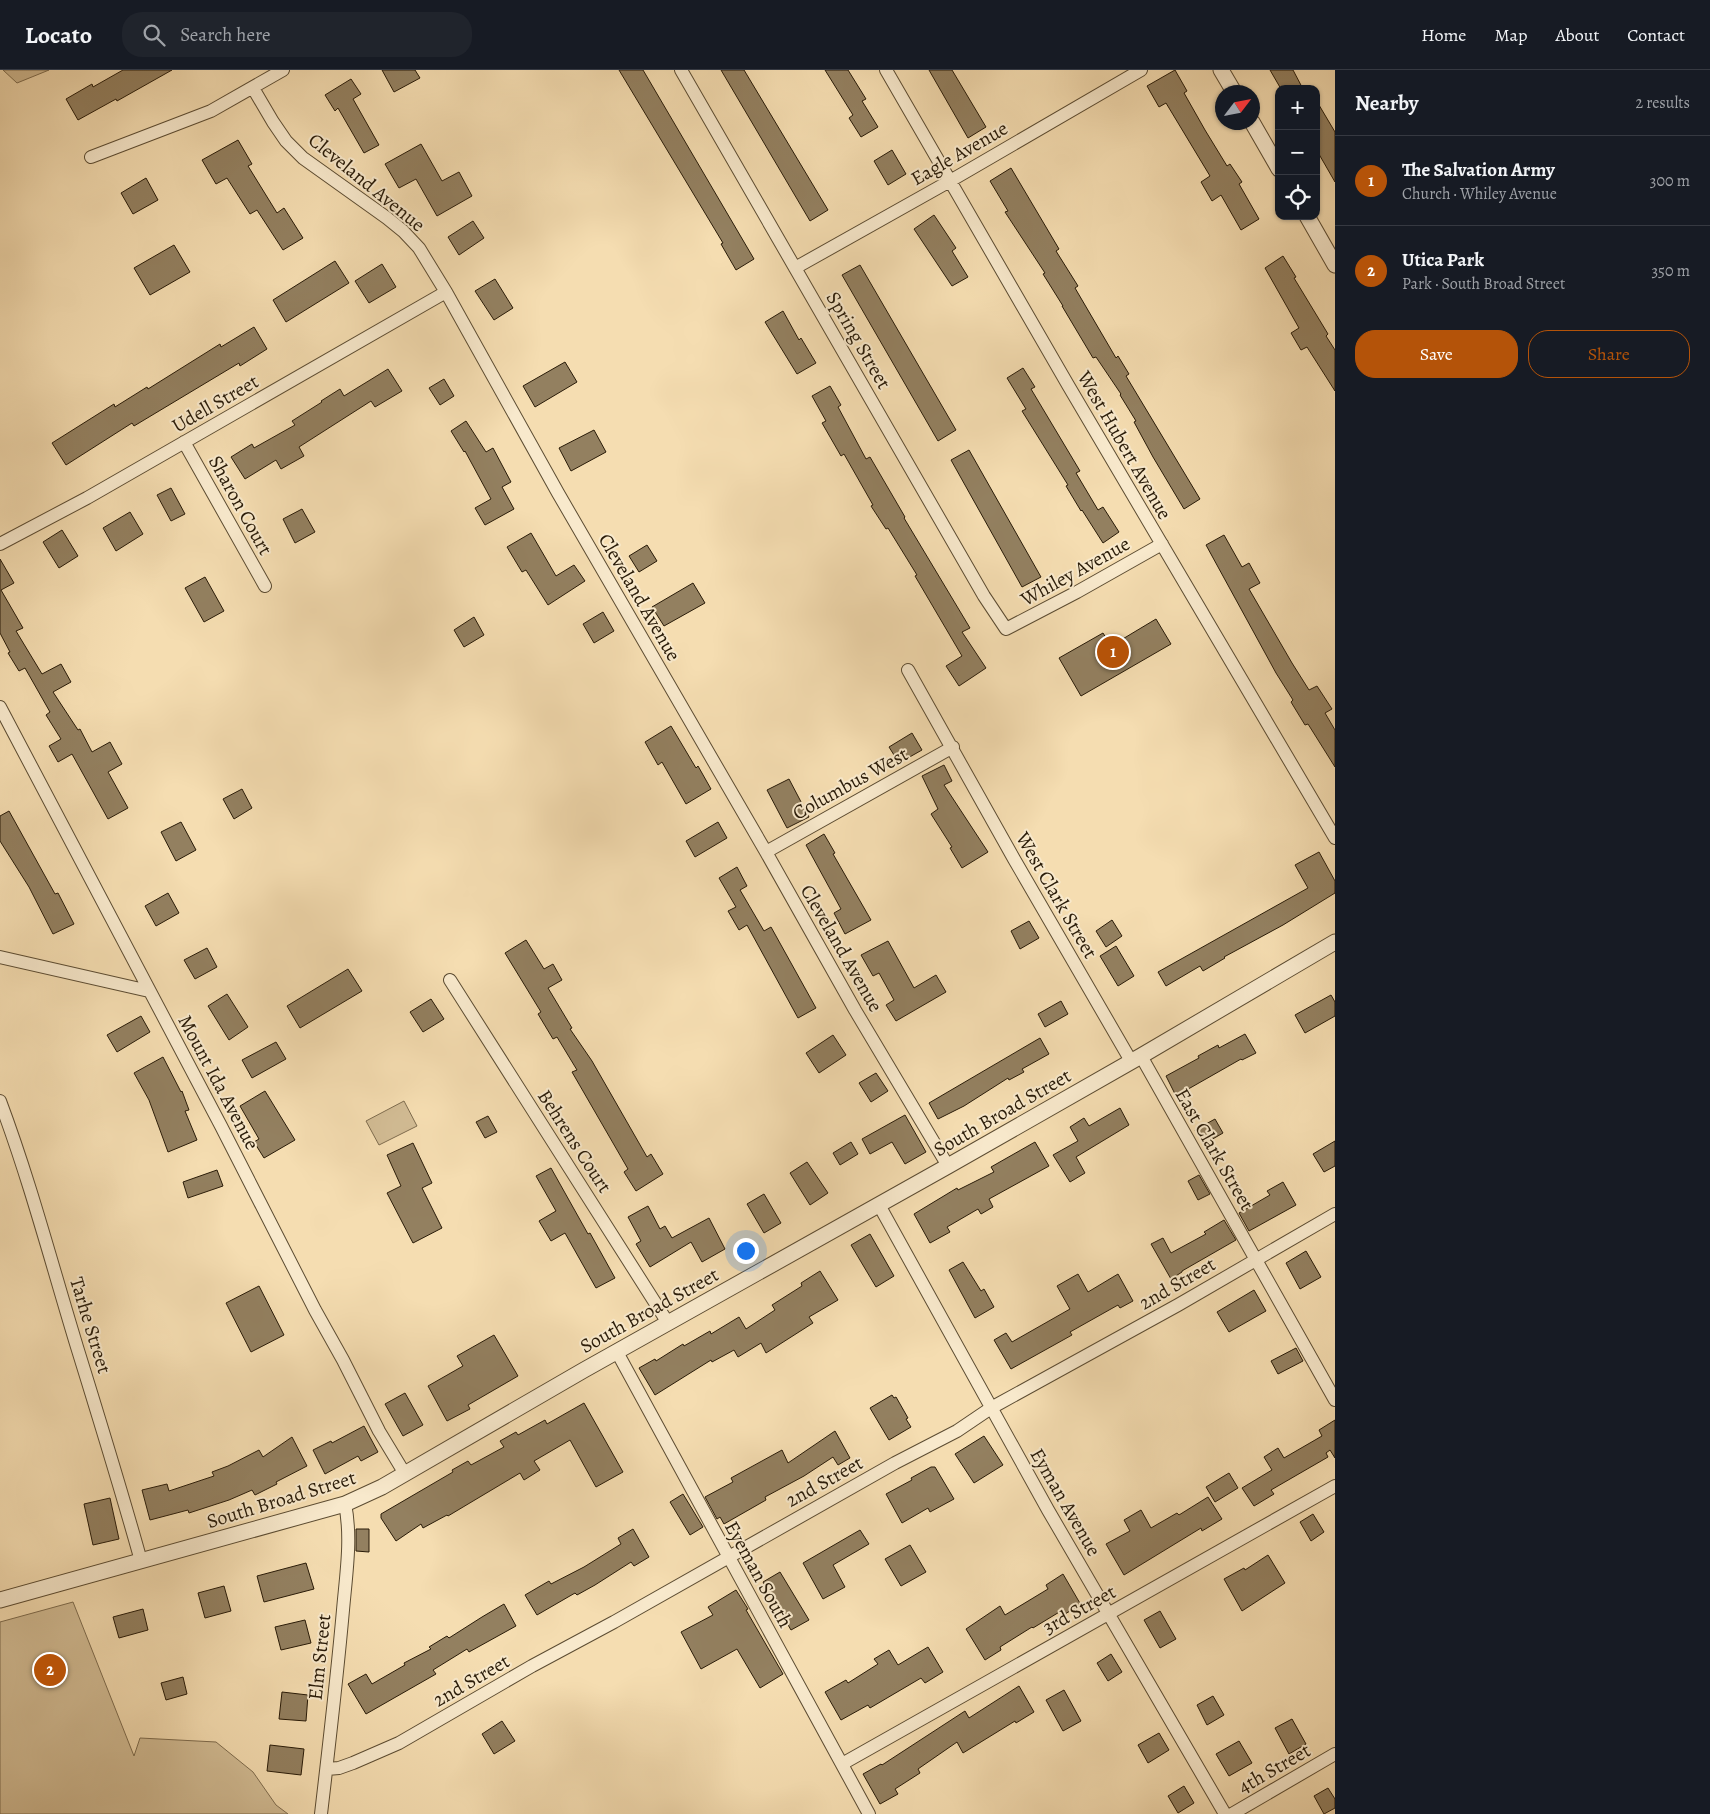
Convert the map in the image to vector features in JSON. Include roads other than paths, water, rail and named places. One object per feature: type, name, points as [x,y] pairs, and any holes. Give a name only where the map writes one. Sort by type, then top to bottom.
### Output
[{"type":"street","points":[[91,157],[211,111],[283,70]]},
{"type":"street","name":"Spring Street","points":[[680,70],[984,596],[1006,629]]},
{"type":"street","name":"West Hubert Avenue","points":[[886,70],[1335,838]]},
{"type":"street","name":"Eagle Avenue","points":[[795,268],[1141,70]]},
{"type":"street","points":[[1221,70],[1230,85]]},
{"type":"street","name":"Cleveland Avenue","points":[[253,88],[286,141],[303,158],[388,218],[418,248],[446,292],[558,492],[855,1010],[948,1166]]},
{"type":"street","points":[[1257,130],[1275,162]]},
{"type":"street","points":[[1308,220],[1335,265]]},
{"type":"street","name":"Udell Street","points":[[0,544],[87,498],[446,292]]},
{"type":"street","name":"Sharon Court","points":[[184,442],[265,586]]},
{"type":"street","name":"Whiley Avenue","points":[[1006,629],[1162,544]]},
{"type":"street","name":"West Clark Street","points":[[908,670],[953,747],[1014,859],[1136,1059]]},
{"type":"street","name":"Mount Ida Avenue","points":[[0,707],[221,1126],[315,1310],[379,1431],[405,1474]]},
{"type":"street","name":"Columbus West","points":[[766,852],[953,747]]},
{"type":"street","name":"South Broad Street","points":[[0,1600],[345,1504],[375,1491],[1136,1059],[1335,942]]},
{"type":"street","points":[[0,957],[149,991]]},
{"type":"street","name":"Behrens Court","points":[[450,980],[668,1323]]},
{"type":"street","name":"East Clark Street","points":[[1136,1059],[1256,1260],[1335,1400]]},
{"type":"street","name":"Tarhe Street","points":[[0,1101],[49,1250],[141,1561]]},
{"type":"street","name":"Eyman Avenue","points":[[879,1205],[1108,1614],[1225,1814]]},
{"type":"street","name":"2nd Street","points":[[326,1769],[339,1768],[399,1743],[532,1666],[614,1622],[895,1463],[957,1431],[991,1408],[1178,1306],[1335,1214]]},
{"type":"street","name":"Eyeman South","points":[[617,1352],[870,1814]]},
{"type":"street","name":"3rd Street","points":[[842,1764],[1335,1486]]},
{"type":"street","name":"Elm Street","points":[[321,1814],[347,1562],[348,1525],[345,1504]]},
{"type":"street","name":"4th Street","points":[[1232,1814],[1335,1754]]},
{"type":"place","name":"The Salvation Army","points":[[1113,652]]},
{"type":"place","name":"Utica Park","points":[[50,1670]]}]
